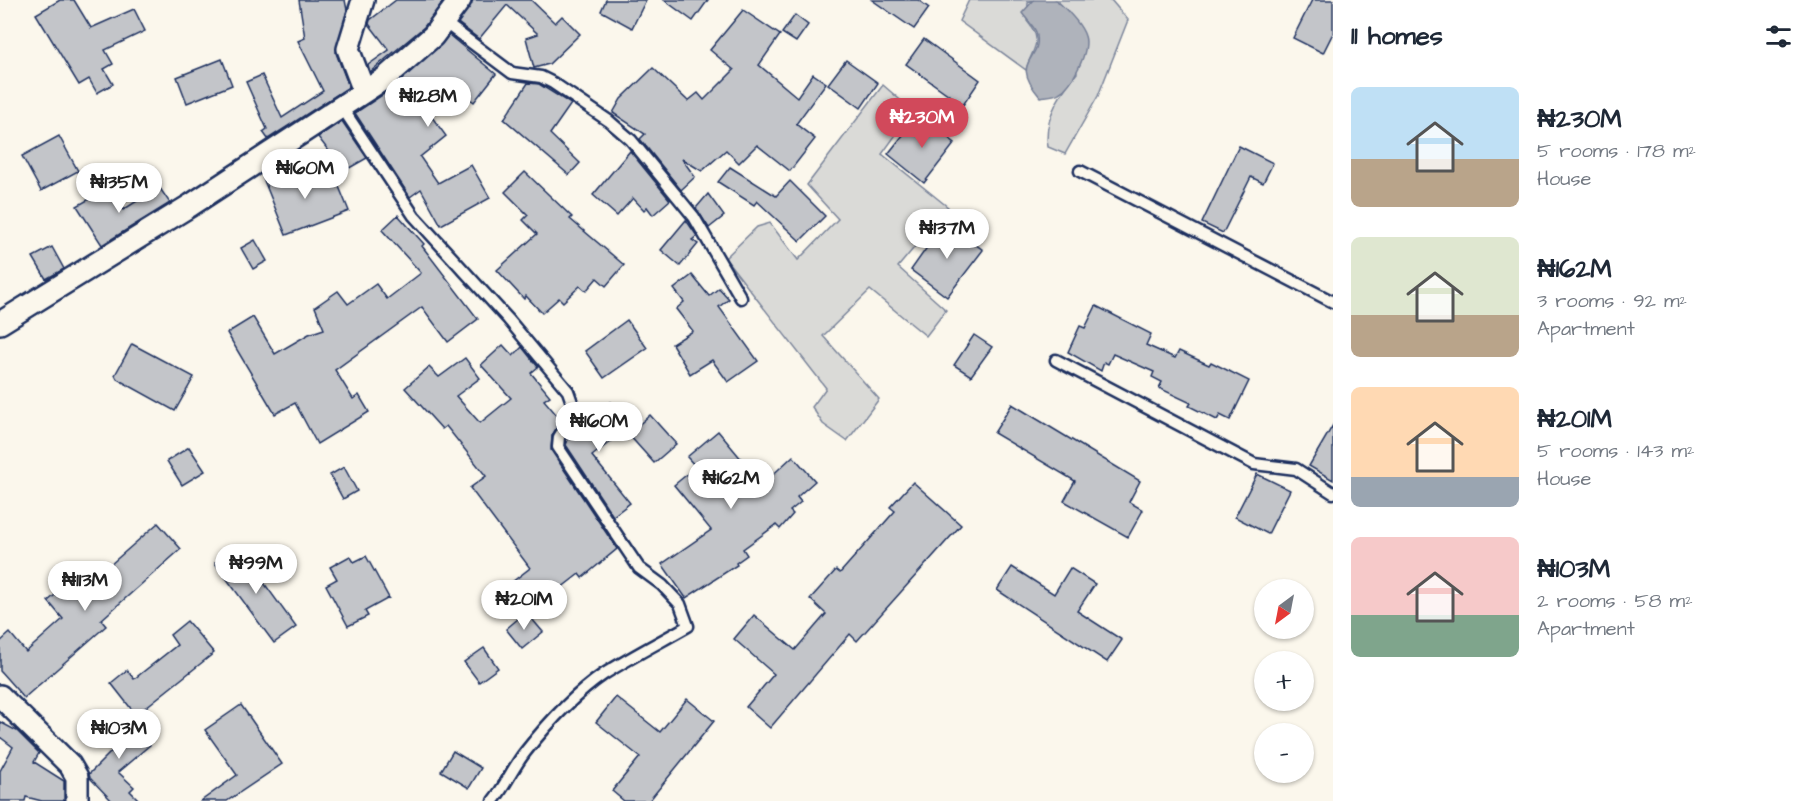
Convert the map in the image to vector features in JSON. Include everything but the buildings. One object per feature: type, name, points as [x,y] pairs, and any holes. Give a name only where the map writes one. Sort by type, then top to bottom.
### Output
[{"type":"street","points":[[363,0],[348,49],[364,92]]},
{"type":"street","points":[[0,323],[200,199],[364,92],[412,56],[444,22],[460,0]]},
{"type":"street","points":[[0,696],[22,715],[70,765],[77,777],[77,801]]},
{"type":"lane","points":[[444,22],[512,73],[541,76],[609,121],[631,140],[694,217],[741,298]]},
{"type":"lane","points":[[341,106],[414,216],[508,319],[568,391],[574,411],[559,437],[558,447],[578,481],[639,568],[662,585],[680,604],[688,626],[603,675],[577,697],[552,721],[524,754],[507,785],[493,801]]},
{"type":"lane","points":[[1080,171],[1333,303]]},
{"type":"lane","points":[[1056,360],[1254,464],[1296,469],[1333,493]]},
{"type":"shaded area","points":[[969,0],[1034,0],[1028,3],[1027,21],[1035,34],[1036,45],[1026,70],[959,21]]},
{"type":"shaded area","points":[[1034,0],[1056,0],[1080,26],[1086,42],[1079,68],[1064,89],[1057,94],[1040,97],[1027,74],[1029,61],[1036,49],[1036,32],[1022,13]]},
{"type":"shaded area","points":[[1056,0],[1111,0],[1128,20],[1098,96],[1065,154],[1048,147],[1047,137],[1054,107],[1077,73],[1069,12]]},
{"type":"shaded area","points":[[883,85],[913,111],[882,154],[948,207],[898,267],[946,310],[926,336],[870,290],[823,336],[879,399],[847,441],[823,424],[812,407],[826,388],[725,258],[757,227],[770,223],[798,260],[838,219],[807,185]]}]
